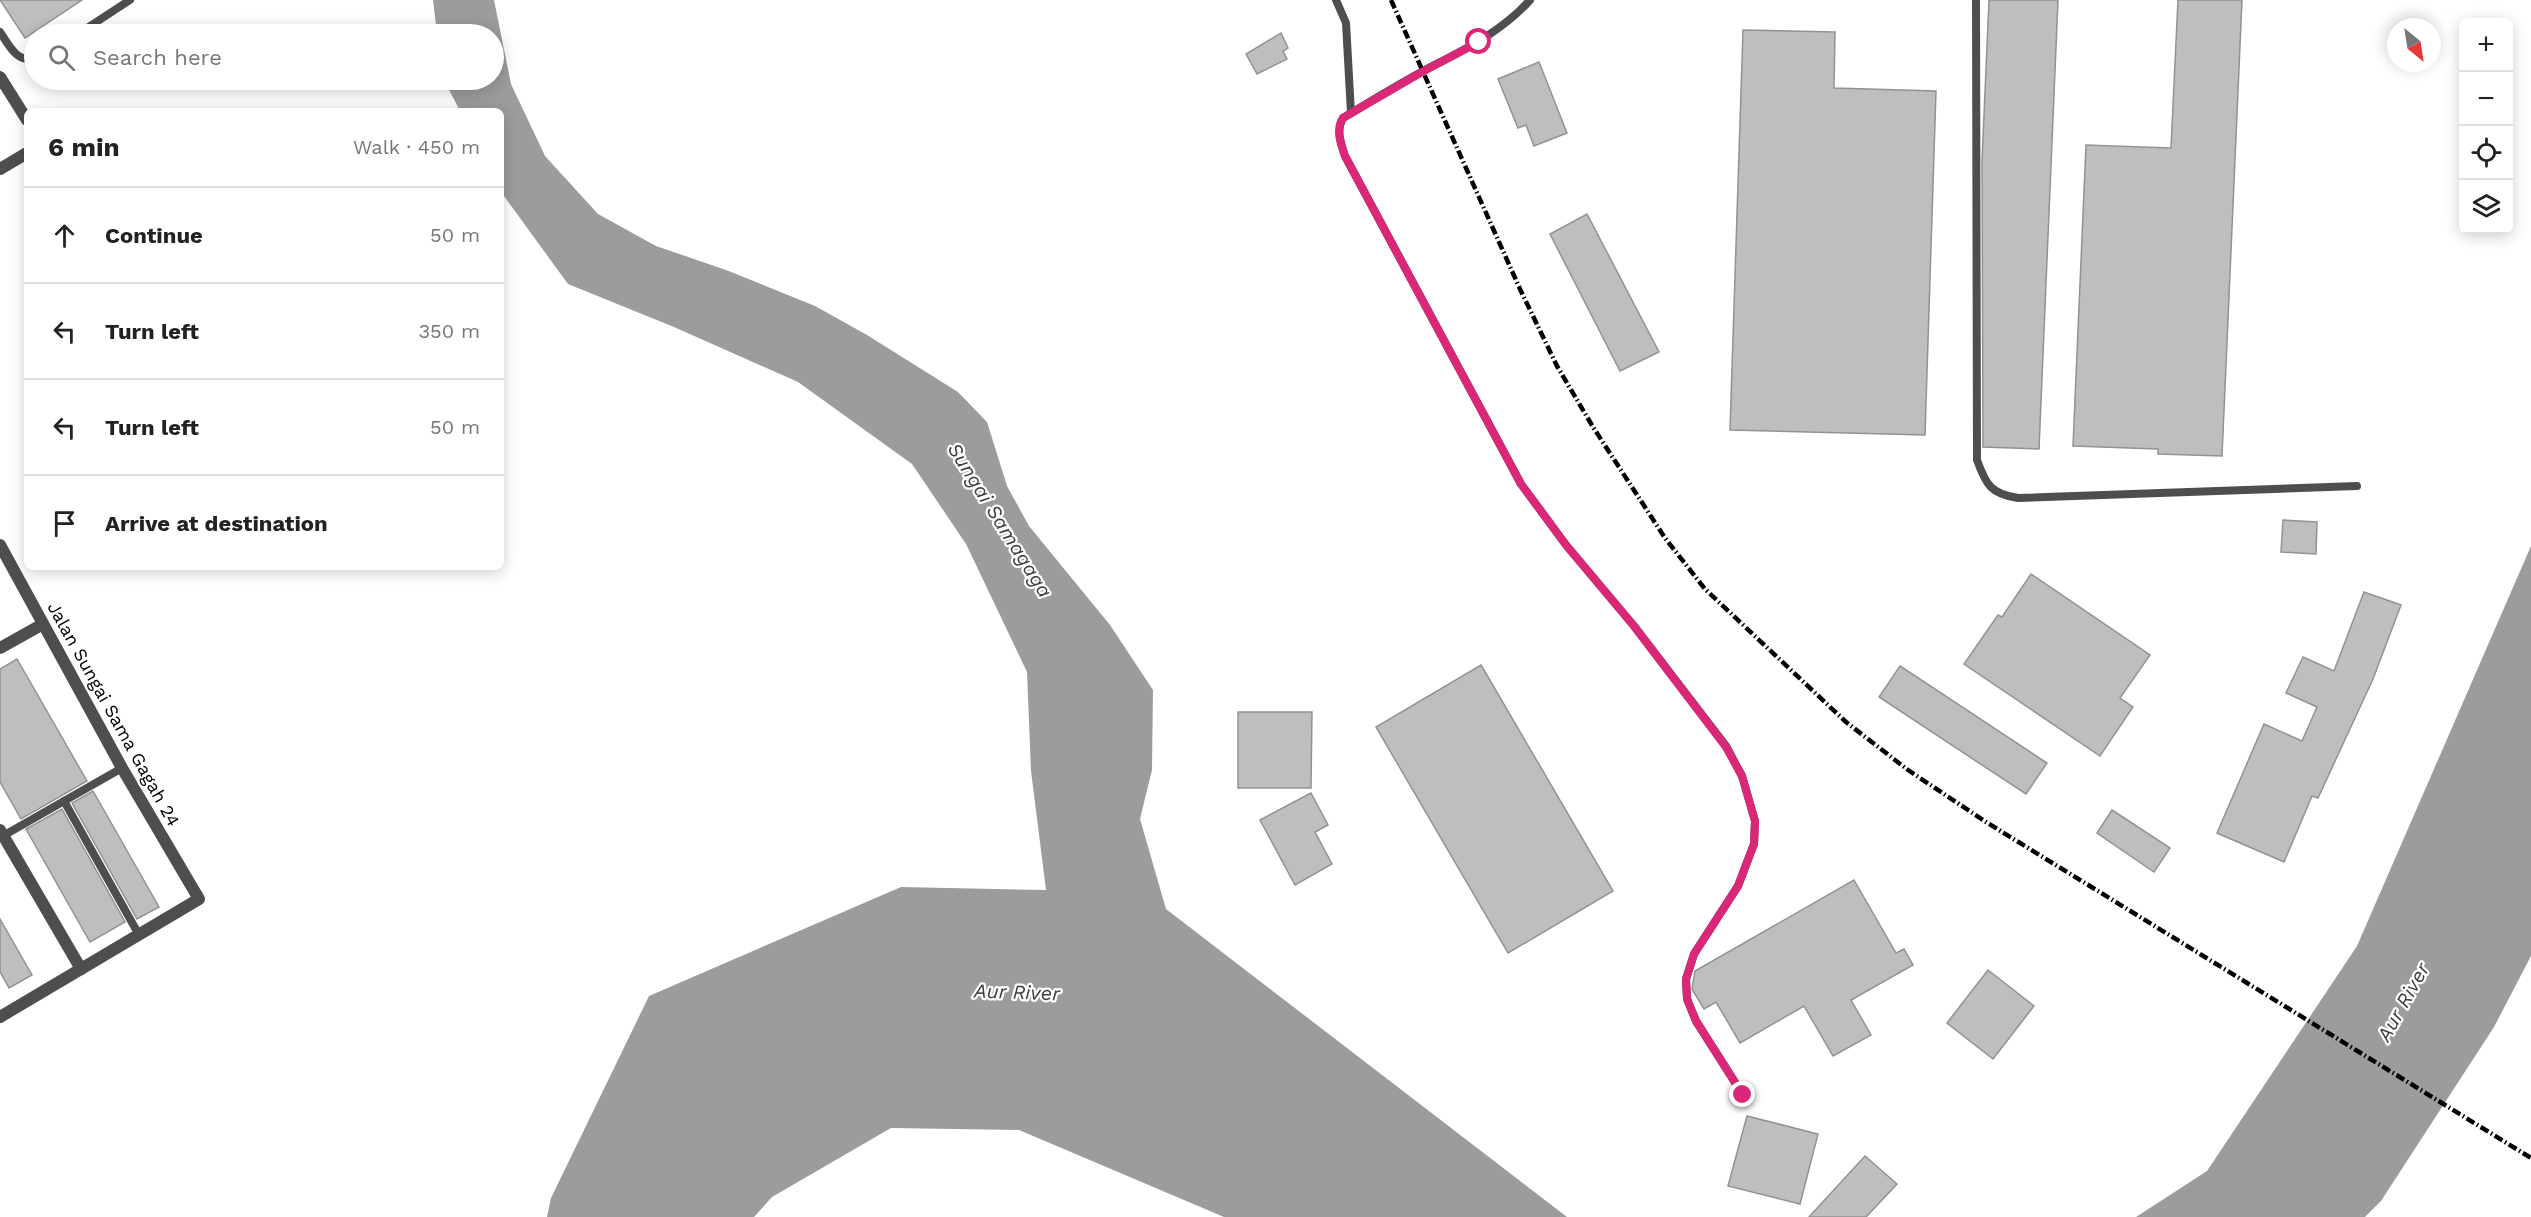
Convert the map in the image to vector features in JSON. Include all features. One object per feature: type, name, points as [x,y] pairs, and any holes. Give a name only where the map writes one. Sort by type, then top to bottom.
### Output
[{"type":"street","points":[[0,77],[24,115]]},
{"type":"street","points":[[0,169],[24,155]]},
{"type":"street","name":"Jalan Sungai Sama Gagah 24","points":[[0,545],[122,768],[199,898],[139,935]]},
{"type":"street","points":[[0,648],[43,624]]},
{"type":"street","points":[[1,834],[81,969]]},
{"type":"street","points":[[0,1017],[139,935]]},
{"type":"lane","points":[[93,24],[130,0]]},
{"type":"lane","points":[[1336,0],[1347,23],[1351,113]]},
{"type":"lane","points":[[1530,0],[1506,23],[1479,42],[1343,118],[1339,125],[1345,156],[1521,484],[1566,545],[1634,626],[1726,747],[1745,783],[1755,821],[1754,844],[1749,862],[1734,894],[1694,954],[1686,979],[1687,999],[1696,1021],[1743,1095]]},
{"type":"lane","points":[[1976,0],[1977,460],[1983,478],[1990,489],[2004,496],[2018,498],[2357,486]]},
{"type":"lane","points":[[0,32],[18,57],[24,59]]},
{"type":"lane","points":[[1,834],[122,768]]},
{"type":"lane","points":[[64,801],[139,935]]},
{"type":"water","points":[[433,0],[494,0],[499,24],[436,24]]},
{"type":"water","points":[[504,49],[511,84],[545,156],[598,214],[656,246],[726,270],[815,306],[867,335],[958,392],[987,422],[1007,486],[1029,526],[1110,625],[1153,690],[1152,770],[1140,819],[1166,909],[1567,1217],[1224,1217],[1019,1130],[891,1128],[772,1197],[754,1217],[547,1217],[551,1198],[649,996],[901,887],[1046,890],[1031,771],[1027,672],[966,544],[912,464],[798,382],[674,327],[568,284],[504,196],[504,108],[458,108],[449,90],[504,90]]},
{"type":"water","name":"Aur River","points":[[2531,546],[2531,956],[2494,1027],[2381,1201],[2365,1217],[2136,1217],[2207,1171],[2357,946]]},
{"type":"building","points":[[0,0],[82,0],[46,24],[24,24],[24,36]]},
{"type":"building","points":[[1989,0],[2058,0],[2039,449],[1983,447],[1982,161]]},
{"type":"building","points":[[2178,0],[2242,0],[2222,456],[2158,454],[2158,449],[2073,446],[2086,145],[2171,148]]},
{"type":"building","points":[[1743,30],[1835,32],[1834,88],[1936,91],[1925,435],[1730,430]]},
{"type":"building","points":[[1281,33],[1288,48],[1283,51],[1287,59],[1257,74],[1246,54]]},
{"type":"building","points":[[1539,62],[1567,133],[1534,146],[1526,125],[1518,128],[1498,79]]},
{"type":"building","points":[[1587,214],[1659,352],[1620,371],[1550,234]]},
{"type":"building","points":[[2283,520],[2317,522],[2316,554],[2281,552]]},
{"type":"building","points":[[2031,574],[2150,655],[2120,698],[2133,707],[2100,756],[1964,664],[1998,615],[2002,617]]},
{"type":"building","points":[[2364,592],[2401,605],[2373,679],[2318,798],[2312,796],[2284,862],[2217,833],[2264,724],[2302,741],[2317,707],[2286,693],[2303,657],[2334,671]]},
{"type":"building","points":[[17,659],[87,781],[21,819],[0,782],[0,669]]},
{"type":"building","points":[[1481,665],[1613,891],[1508,953],[1376,727]]},
{"type":"building","points":[[1900,666],[2047,763],[2026,794],[1879,697]]},
{"type":"building","points":[[1238,712],[1312,712],[1311,788],[1238,788]]},
{"type":"building","points":[[93,791],[159,907],[137,919],[72,803]]},
{"type":"building","points":[[1311,793],[1328,825],[1315,832],[1332,864],[1295,885],[1260,820]]},
{"type":"building","points":[[62,809],[125,922],[90,942],[26,829]]},
{"type":"building","points":[[2112,810],[2170,848],[2154,872],[2097,833]]},
{"type":"building","points":[[1854,880],[1896,953],[1904,949],[1913,965],[1851,1000],[1871,1035],[1833,1056],[1804,1006],[1740,1043],[1716,1002],[1704,1009],[1692,989],[1695,971]]},
{"type":"building","points":[[0,919],[32,975],[9,988],[0,972]]},
{"type":"building","points":[[1988,970],[2034,1006],[1993,1059],[1947,1023]]},
{"type":"building","points":[[1747,1116],[1818,1134],[1800,1204],[1728,1186]]},
{"type":"building","points":[[1865,1156],[1897,1184],[1866,1217],[1809,1217]]},
{"type":"railway","points":[[1391,0],[1520,289],[1557,366],[1593,427],[1665,538],[1705,589],[1846,722],[1908,770],[1986,822],[2531,1158]]},
{"type":"route","points":[[1479,42],[1343,118],[1339,125],[1341,143],[1345,156],[1521,484],[1566,545],[1634,626],[1726,747],[1742,776],[1752,803],[1755,821],[1754,844],[1738,886],[1694,954],[1686,979],[1687,999],[1696,1021],[1743,1095]]},
{"type":"water label","name":"Sungai Samagaga","points":[[1000,520]]}]
